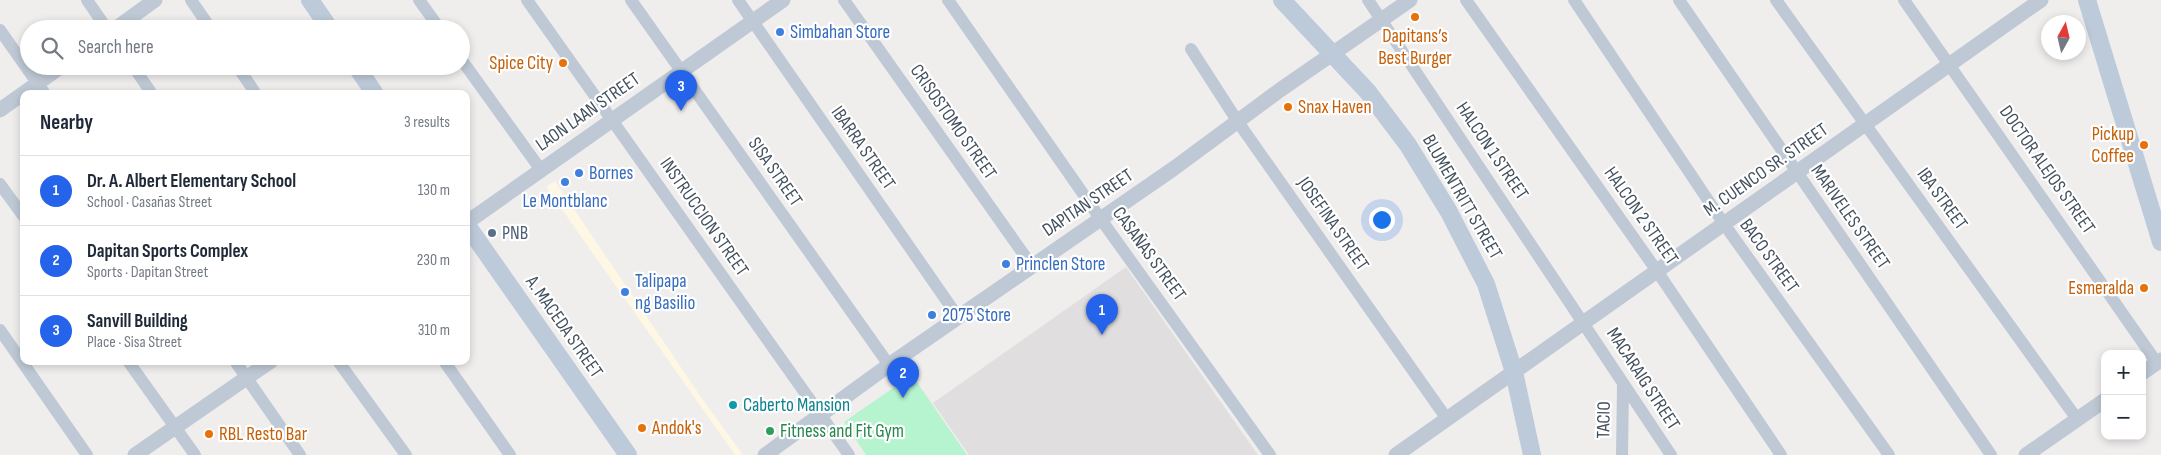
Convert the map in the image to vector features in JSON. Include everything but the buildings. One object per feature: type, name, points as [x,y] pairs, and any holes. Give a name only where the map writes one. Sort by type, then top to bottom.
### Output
[{"type":"main road","points":[[310,0],[324,20]]},
{"type":"main road","name":"BLUMENTRITT STREET","points":[[1282,0],[1368,92],[1408,145],[1449,212],[1486,284],[1514,372],[1532,455]]},
{"type":"main road","points":[[2087,0],[2161,242]]},
{"type":"main road","points":[[362,75],[372,90]]},
{"type":"main road","name":"A. MACEDA STREET","points":[[470,229],[628,455]]},
{"type":"street","points":[[87,0],[101,20]]},
{"type":"street","points":[[127,20],[155,0]]},
{"type":"street","points":[[191,0],[205,20]]},
{"type":"street","points":[[419,0],[433,20]]},
{"type":"street","name":"INSTRUCCION STREET","points":[[527,0],[849,455]]},
{"type":"street","name":"SISA STREET","points":[[631,0],[889,365]]},
{"type":"street","name":"IBARRA STREET","points":[[738,0],[958,317]]},
{"type":"street","name":"LAON LAAN STREET","points":[[470,220],[783,0]]},
{"type":"street","name":"CRISOSTOMO STREET","points":[[844,0],[1032,266]]},
{"type":"street","name":"CASAÑAS STREET","points":[[948,0],[1100,218],[1270,455]]},
{"type":"street","name":"HALCON 1 STREET","points":[[1368,0],[1584,323]]},
{"type":"street","name":"DAPITAN STREET","points":[[764,455],[889,365],[1173,169],[1410,0]]},
{"type":"street","name":"HALCON 2 STREET","points":[[1466,0],[1657,271],[1781,455]]},
{"type":"street","name":"BACO STREET","points":[[1574,0],[1724,224],[1889,455]]},
{"type":"street","name":"MARIVELES STREET","points":[[1679,0],[1991,455]]},
{"type":"street","name":"IBA STREET","points":[[1776,0],[2077,419]]},
{"type":"street","name":"DOCTOR ALEJOS STREET","points":[[1904,0],[2159,362]]},
{"type":"street","name":"M. CUENCO SR. STREET","points":[[1396,455],[1866,124],[2037,1]]},
{"type":"street","points":[[0,30],[20,59]]},
{"type":"street","name":"JOSEFINA STREET","points":[[1191,49],[1238,122],[1447,419]]},
{"type":"street","points":[[470,71],[541,170]]},
{"type":"street","points":[[31,75],[41,89],[54,75]]},
{"type":"street","points":[[139,75],[149,90]]},
{"type":"street","points":[[243,75],[253,90]]},
{"type":"street","points":[[0,110],[20,100]]},
{"type":"street","points":[[0,184],[20,212]]},
{"type":"street","name":"MACARAIG STREET","points":[[1584,323],[1623,385],[1671,455]]},
{"type":"street","points":[[0,330],[20,359]]},
{"type":"street","points":[[2146,370],[2159,362]]},
{"type":"street","points":[[24,365],[87,455]]},
{"type":"street","points":[[131,365],[195,455]]},
{"type":"street","points":[[238,365],[300,455]]},
{"type":"street","points":[[135,455],[265,365]]},
{"type":"street","points":[[341,365],[406,455]]},
{"type":"street","points":[[447,365],[510,455]]},
{"type":"street","name":"TACIO","points":[[1622,455],[1623,385]]},
{"type":"street","points":[[2026,455],[2101,403]]},
{"type":"shaded area","name":"Talipapa ng Basilio","points":[[555,181],[701,397],[743,455],[735,455],[546,187]]},
{"type":"shaded area","points":[[1126,267],[1258,455],[969,455],[933,403]]},
{"type":"green space","points":[[912,375],[967,455],[866,455],[844,422]]},
{"type":"place","name":"Dapitans’s Best Burger","points":[[1415,17]]},
{"type":"place","name":"Simbahan Store","points":[[780,32]]},
{"type":"place","name":"Spice City","points":[[563,63]]},
{"type":"place","name":"Snax Haven","points":[[1288,107]]},
{"type":"place","name":"Sanvill Building","points":[[681,111]]},
{"type":"place","name":"Pickup Coffee","points":[[2144,145]]},
{"type":"place","name":"Bornes","points":[[579,173]]},
{"type":"place","name":"Le Montblanc","points":[[565,182]]},
{"type":"place","name":"PNB","points":[[492,233]]},
{"type":"place","name":"Princlen Store","points":[[1006,264]]},
{"type":"place","name":"Esmeralda","points":[[2144,288]]},
{"type":"place","name":"Talipapa ng Basilio","points":[[625,292]]},
{"type":"place","name":"2075 Store","points":[[932,315]]},
{"type":"place","name":"Dr. A. Albert Elementary School","points":[[1102,335]]},
{"type":"place","name":"Dapitan Sports Complex","points":[[903,398]]},
{"type":"place","name":"Caberto Mansion","points":[[733,405]]},
{"type":"place","name":"Andok's","points":[[642,428]]},
{"type":"place","name":"Fitness and Fit Gym","points":[[770,431]]},
{"type":"place","name":"RBL Resto Bar","points":[[209,434]]}]
